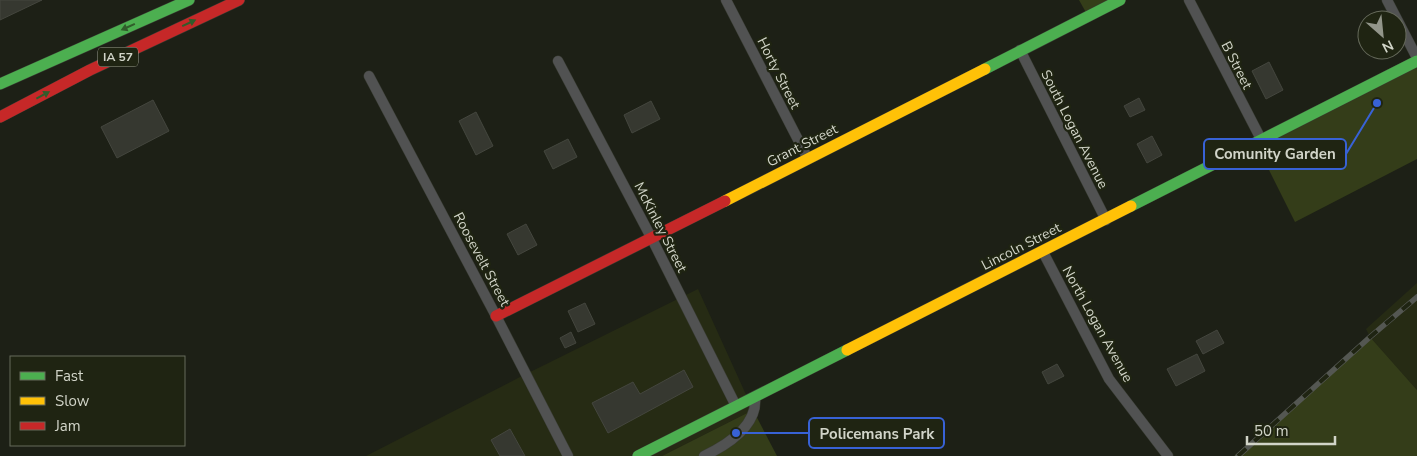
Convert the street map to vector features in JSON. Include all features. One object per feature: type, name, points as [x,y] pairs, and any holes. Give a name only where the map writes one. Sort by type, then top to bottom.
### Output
[{"type":"main road","name":"IA 57","points":[[0,84],[189,0]]},
{"type":"main road","name":"IA 57","points":[[0,117],[90,70],[239,0]]},
{"type":"main road","name":"Grant Street","points":[[496,316],[652,239],[1120,0]]},
{"type":"main road","name":"Lincoln Street","points":[[638,456],[1262,142],[1417,60]]},
{"type":"street","name":"Horty Street","points":[[726,0],[808,159]]},
{"type":"street","name":"B Street","points":[[1189,0],[1262,142]]},
{"type":"street","points":[[1387,0],[1417,60]]},
{"type":"street","name":"South Logan Avenue","points":[[1020,50],[1106,220]]},
{"type":"street","name":"McKinley Street","points":[[558,61],[652,239],[736,406]]},
{"type":"street","name":"Roosevelt Street","points":[[369,76],[568,456]]},
{"type":"street","name":"North Logan Avenue","points":[[1043,252],[1109,379],[1168,456]]},
{"type":"street","points":[[704,456],[740,435],[756,408],[755,397]]},
{"type":"shaded area","points":[[1079,0],[1120,0],[1088,16]]},
{"type":"shaded area","points":[[1417,61],[1417,159],[1295,222],[1256,144]]},
{"type":"shaded area","points":[[1417,283],[1417,390],[1370,337],[1366,329]]},
{"type":"shaded area","points":[[698,289],[753,410],[662,456],[366,456],[520,377]]},
{"type":"shaded area","points":[[1370,337],[1417,390],[1417,456],[1234,456]]},
{"type":"shaded area","points":[[753,410],[777,456],[662,456]]},
{"type":"building","points":[[0,0],[42,0],[0,20]]},
{"type":"building","points":[[1269,62],[1283,90],[1266,99],[1252,71]]},
{"type":"building","points":[[1139,98],[1145,110],[1130,117],[1124,106]]},
{"type":"building","points":[[153,100],[169,131],[117,158],[101,127]]},
{"type":"building","points":[[651,101],[660,119],[632,133],[624,115]]},
{"type":"building","points":[[476,112],[493,146],[476,155],[459,121]]},
{"type":"building","points":[[1152,136],[1162,155],[1147,163],[1137,144]]},
{"type":"building","points":[[568,139],[577,157],[553,169],[544,151]]},
{"type":"building","points":[[526,224],[537,245],[518,255],[507,234]]},
{"type":"building","points":[[585,303],[595,324],[578,332],[568,311]]},
{"type":"building","points":[[1217,330],[1224,343],[1203,354],[1196,341]]},
{"type":"building","points":[[571,332],[576,343],[565,348],[560,338]]},
{"type":"building","points":[[1197,354],[1205,371],[1176,386],[1167,369]]},
{"type":"building","points":[[1057,364],[1064,376],[1048,384],[1042,372]]},
{"type":"building","points":[[684,370],[693,387],[608,433],[592,403],[633,382],[640,394]]},
{"type":"building","points":[[510,429],[525,456],[500,456],[491,440]]},
{"type":"railway","points":[[1238,456],[1417,297]]},
{"type":"traffic: fast","points":[[0,84],[189,0]]},
{"type":"traffic: fast","points":[[985,69],[1120,0]]},
{"type":"traffic: fast","points":[[1131,206],[1417,61]]},
{"type":"traffic: fast","points":[[638,456],[847,350]]},
{"type":"traffic: slow","points":[[725,201],[985,69]]},
{"type":"traffic: slow","points":[[847,350],[1131,206]]},
{"type":"traffic: jam","points":[[0,117],[90,70],[239,0]]},
{"type":"traffic: jam","points":[[496,316],[725,201]]},
{"type":"place","name":"Comunity Garden","points":[[1377,103]]},
{"type":"place","name":"Policemans Park","points":[[736,433]]}]
